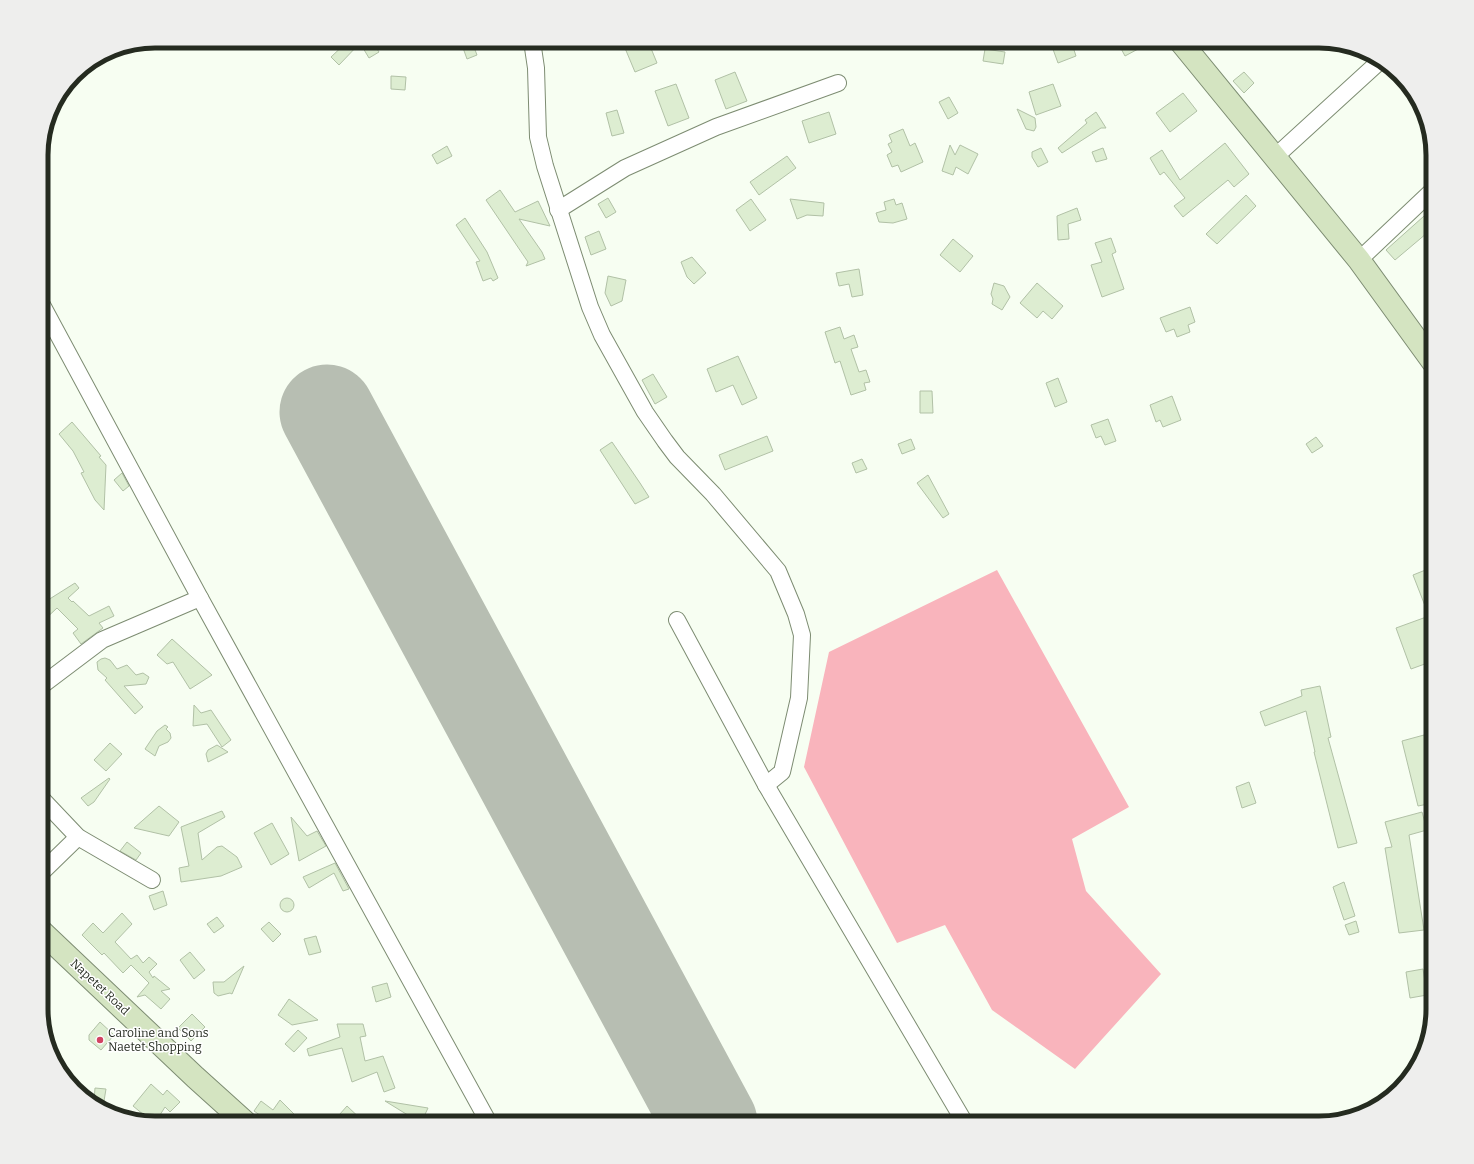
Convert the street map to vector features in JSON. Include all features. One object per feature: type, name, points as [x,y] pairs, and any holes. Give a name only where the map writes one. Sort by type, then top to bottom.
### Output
[{"type":"street","points":[[533,48],[536,68],[538,137],[558,210],[590,307],[602,335],[645,412],[677,457],[713,494],[778,571],[796,614],[802,635],[799,698],[782,772],[766,785]]},
{"type":"street","points":[[1186,48],[1276,156],[1358,260],[1426,352]]},
{"type":"street","points":[[1276,156],[1376,64]]},
{"type":"street","points":[[558,210],[625,168],[716,127],[838,83]]},
{"type":"street","points":[[1358,260],[1426,197]]},
{"type":"street","points":[[48,316],[200,598],[485,1116]]},
{"type":"street","points":[[48,681],[102,640],[200,598]]},
{"type":"street","points":[[677,620],[766,785],[961,1116]]},
{"type":"street","points":[[48,805],[78,837],[152,880]]},
{"type":"street","points":[[48,866],[78,837]]},
{"type":"street","name":"Napetet Road","points":[[48,939],[238,1116]]},
{"type":"shaded area","points":[[997,570],[1129,807],[1072,839],[1086,891],[1161,974],[1075,1069],[992,1010],[945,925],[897,943],[804,767],[829,652]]},
{"type":"building","points":[[341,48],[355,48],[339,65],[331,57]]},
{"type":"building","points":[[363,48],[376,48],[379,52],[369,58]]},
{"type":"building","points":[[463,48],[474,48],[477,55],[467,59]]},
{"type":"building","points":[[625,48],[651,48],[657,63],[635,72]]},
{"type":"building","points":[[1053,48],[1073,48],[1076,56],[1058,63]]},
{"type":"building","points":[[1121,48],[1140,48],[1125,56]]},
{"type":"building","points":[[985,49],[1005,52],[1003,64],[983,61]]},
{"type":"building","points":[[735,72],[747,101],[726,109],[715,80]]},
{"type":"building","points":[[1244,72],[1254,83],[1244,93],[1233,81]]},
{"type":"building","points":[[391,76],[406,77],[405,90],[391,89]]},
{"type":"building","points":[[676,84],[689,118],[668,126],[655,91]]},
{"type":"building","points":[[1053,84],[1061,106],[1036,115],[1029,92]]},
{"type":"building","points":[[1183,93],[1197,111],[1170,132],[1156,113]]},
{"type":"building","points":[[949,97],[958,113],[948,119],[939,102]]},
{"type":"building","points":[[1017,109],[1035,118],[1036,127],[1034,131],[1026,129]]},
{"type":"building","points":[[617,110],[624,133],[612,136],[606,113]]},
{"type":"building","points":[[829,112],[836,134],[809,143],[802,121]]},
{"type":"building","points":[[1096,112],[1106,128],[1101,128],[1062,153],[1058,148],[1087,123],[1085,120]]},
{"type":"building","points":[[903,129],[910,146],[915,143],[923,162],[901,172],[898,165],[892,167],[887,155],[892,152],[888,144],[892,142],[889,135]]},
{"type":"building","points":[[1225,143],[1249,174],[1234,187],[1228,180],[1183,217],[1174,206],[1185,198],[1164,172],[1160,175],[1150,158],[1162,150],[1180,180]]},
{"type":"building","points":[[950,145],[955,155],[960,145],[978,154],[968,174],[956,167],[953,175],[942,171]]},
{"type":"building","points":[[447,146],[452,156],[437,164],[432,155]]},
{"type":"building","points":[[1041,148],[1048,162],[1038,167],[1032,157],[1032,152]]},
{"type":"building","points":[[1103,148],[1107,159],[1096,162],[1092,152]]},
{"type":"building","points":[[787,156],[796,168],[759,195],[750,182]]},
{"type":"building","points":[[500,190],[515,212],[538,201],[550,226],[519,219],[542,252],[545,259],[526,266],[528,262],[486,200]]},
{"type":"building","points":[[1246,195],[1256,206],[1217,244],[1206,234]]},
{"type":"building","points":[[608,198],[616,212],[606,218],[598,204]]},
{"type":"building","points":[[751,199],[766,220],[750,231],[736,210]]},
{"type":"building","points":[[790,199],[824,203],[823,216],[807,215],[797,219]]},
{"type":"building","points":[[894,199],[896,205],[902,203],[907,219],[893,223],[879,222],[876,213],[886,210],[884,202]]},
{"type":"building","points":[[1077,208],[1081,220],[1068,224],[1069,239],[1058,240],[1057,216]]},
{"type":"building","points":[[1426,214],[1426,234],[1395,260],[1386,250]]},
{"type":"building","points":[[465,218],[487,252],[498,278],[493,281],[491,278],[483,281],[476,262],[480,261],[456,225]]},
{"type":"building","points":[[599,231],[606,249],[591,255],[585,237]]},
{"type":"building","points":[[1111,238],[1116,252],[1112,254],[1124,289],[1102,297],[1091,265],[1102,262],[1095,243]]},
{"type":"building","points":[[953,239],[973,256],[960,272],[940,255]]},
{"type":"building","points":[[692,257],[706,273],[694,284],[687,277],[681,262]]},
{"type":"building","points":[[859,269],[863,295],[852,297],[849,284],[839,286],[836,273]]},
{"type":"building","points":[[608,276],[626,280],[622,301],[611,306],[605,293]]},
{"type":"building","points":[[994,283],[1004,286],[1010,297],[1002,310],[992,304],[993,299],[991,294]]},
{"type":"building","points":[[1037,283],[1063,306],[1052,319],[1043,311],[1037,318],[1020,303]]},
{"type":"building","points":[[1190,307],[1195,322],[1188,325],[1190,332],[1177,337],[1174,329],[1166,332],[1160,318]]},
{"type":"building","points":[[840,327],[844,339],[854,335],[858,347],[851,349],[859,372],[866,370],[870,382],[864,383],[866,390],[851,395],[840,361],[835,363],[825,332]]},
{"type":"building","points":[[738,356],[757,398],[742,405],[733,385],[716,392],[707,369]]},
{"type":"building","points":[[653,374],[667,397],[655,404],[642,380]]},
{"type":"building","points":[[1058,378],[1067,402],[1055,407],[1046,383]]},
{"type":"building","points":[[920,391],[932,391],[933,413],[920,413]]},
{"type":"building","points":[[1172,396],[1181,420],[1163,427],[1160,420],[1156,422],[1150,405]]},
{"type":"building","points":[[1108,419],[1116,441],[1105,445],[1101,436],[1096,438],[1091,425]]},
{"type":"building","points":[[72,422],[101,456],[99,457],[106,465],[104,510],[95,500],[81,473],[84,472],[73,451],[59,434]]},
{"type":"building","points":[[767,436],[773,451],[725,470],[719,455]]},
{"type":"building","points":[[1316,437],[1323,446],[1312,453],[1306,444]]},
{"type":"building","points":[[911,439],[915,449],[902,454],[898,444]]},
{"type":"building","points":[[612,442],[649,497],[635,504],[600,450]]},
{"type":"building","points":[[862,459],[867,469],[856,473],[852,463]]},
{"type":"building","points":[[122,473],[129,486],[123,491],[114,480]]},
{"type":"building","points":[[928,475],[949,514],[943,518],[917,483]]},
{"type":"building","points":[[1426,570],[1426,608],[1413,575]]},
{"type":"building","points":[[75,583],[79,588],[68,598],[72,602],[73,601],[89,616],[109,606],[114,616],[99,623],[103,628],[81,644],[73,633],[78,629],[57,608],[48,616],[48,600]]},
{"type":"building","points":[[1426,617],[1426,664],[1411,669],[1396,628]]},
{"type":"building","points":[[172,639],[212,675],[190,689],[173,662],[167,664],[157,655]]},
{"type":"building","points":[[105,658],[110,660],[117,669],[127,665],[136,675],[143,673],[149,677],[146,684],[124,686],[143,707],[135,714],[105,680],[107,678],[98,670],[97,662]]},
{"type":"building","points":[[1320,686],[1331,737],[1328,738],[1357,843],[1338,848],[1314,752],[1306,711],[1265,726],[1260,712],[1302,696],[1301,690]]},
{"type":"building","points":[[194,705],[201,713],[211,710],[231,740],[222,747],[207,724],[193,726]]},
{"type":"building","points":[[165,725],[168,727],[166,729],[170,733],[171,738],[168,742],[159,746],[155,756],[145,749],[157,731]]},
{"type":"building","points":[[1424,735],[1426,744],[1426,804],[1418,806],[1402,741]]},
{"type":"building","points":[[110,743],[122,754],[106,771],[94,760]]},
{"type":"building","points":[[217,745],[228,752],[208,762],[206,754],[208,750]]},
{"type":"building","points":[[109,778],[110,779],[94,802],[88,806],[81,798]]},
{"type":"building","points":[[1249,782],[1256,803],[1242,808],[1236,787]]},
{"type":"building","points":[[159,806],[179,822],[169,836],[134,828]]},
{"type":"building","points":[[222,811],[225,817],[198,833],[202,860],[217,847],[222,846],[237,857],[242,867],[221,876],[181,882],[179,868],[189,866],[181,827]]},
{"type":"building","points":[[1422,812],[1426,830],[1409,835],[1424,930],[1399,933],[1385,848],[1392,847],[1385,822]]},
{"type":"building","points":[[291,817],[307,836],[317,831],[326,846],[299,861]]},
{"type":"building","points":[[272,823],[289,854],[271,865],[254,833]]},
{"type":"building","points":[[127,842],[141,853],[136,860],[120,851]]},
{"type":"building","points":[[335,863],[349,889],[343,891],[334,873],[309,888],[303,877]]},
{"type":"building","points":[[1344,882],[1355,916],[1344,920],[1333,887]]},
{"type":"building","points":[[163,891],[167,905],[154,910],[149,896]]},
{"type":"building","points":[[284,898],[290,898],[294,902],[294,908],[290,912],[284,912],[280,908],[280,902]]},
{"type":"building","points":[[122,913],[132,924],[115,942],[131,959],[137,955],[143,963],[149,957],[157,964],[149,972],[153,978],[154,976],[170,989],[161,991],[170,999],[161,1009],[145,995],[137,997],[149,983],[131,965],[123,973],[104,953],[102,955],[82,935],[93,923],[103,933]]},
{"type":"building","points":[[217,917],[224,926],[214,933],[207,924]]},
{"type":"building","points":[[1356,921],[1359,932],[1349,935],[1345,925]]},
{"type":"building","points":[[269,922],[281,934],[273,942],[261,929]]},
{"type":"building","points":[[316,936],[321,952],[309,955],[304,939]]},
{"type":"building","points":[[190,952],[205,970],[194,979],[180,960]]},
{"type":"building","points":[[244,966],[232,994],[230,993],[218,996],[214,993],[213,982],[224,982]]},
{"type":"building","points":[[1423,969],[1426,995],[1410,998],[1406,972]]},
{"type":"building","points":[[387,983],[391,997],[376,1002],[372,987]]},
{"type":"building","points":[[289,999],[318,1020],[292,1025],[278,1015]]},
{"type":"building","points":[[192,1014],[205,1027],[191,1041],[178,1028]]},
{"type":"building","points":[[100,1022],[114,1035],[101,1050],[89,1040],[89,1035]]},
{"type":"building","points":[[337,1024],[363,1024],[366,1036],[360,1037],[365,1061],[383,1056],[395,1088],[384,1092],[377,1072],[352,1082],[342,1048],[309,1056],[307,1049],[340,1037]]},
{"type":"building","points":[[298,1030],[307,1038],[294,1052],[285,1044]]},
{"type":"building","points":[[151,1084],[163,1095],[167,1090],[180,1102],[170,1112],[165,1107],[159,1116],[144,1115],[133,1106]]},
{"type":"building","points":[[95,1088],[106,1089],[104,1101],[99,1100],[94,1097]]},
{"type":"building","points":[[280,1100],[296,1116],[261,1116],[254,1111],[261,1101],[273,1110]]},
{"type":"building","points":[[385,1101],[428,1108],[424,1116],[409,1116]]},
{"type":"building","points":[[347,1106],[358,1116],[338,1116]]},
{"type":"runway","points":[[327,412],[706,1116]]},
{"type":"place","name":"Caroline and Sons Naetet Shopping","points":[[100,1040]]}]
